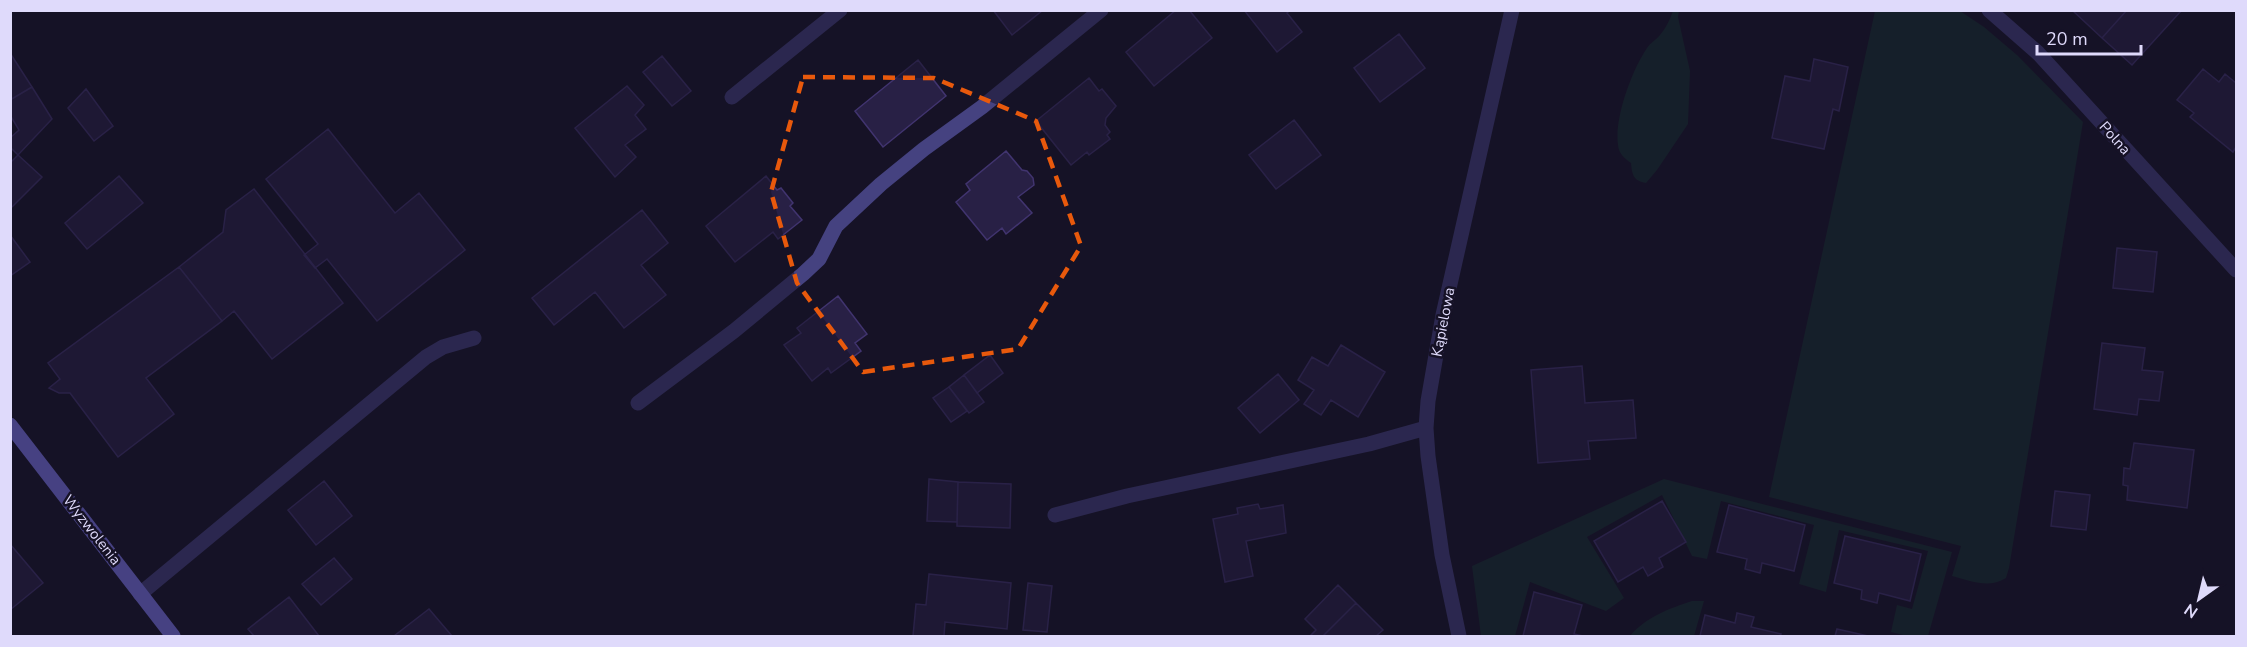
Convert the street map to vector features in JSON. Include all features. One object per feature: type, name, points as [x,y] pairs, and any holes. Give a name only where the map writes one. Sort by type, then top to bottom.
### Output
[{"type":"street","points":[[732,97],[840,10]]},
{"type":"street","points":[[638,403],[726,337],[803,274],[819,259],[836,226],[881,184],[924,149],[982,108],[1101,10]]},
{"type":"street","name":"Kąpielowa","points":[[1459,636],[1442,555],[1426,428],[1428,401],[1443,315],[1512,10]]},
{"type":"street","name":"Polna","points":[[1989,10],[2038,53],[2236,270]]},
{"type":"street","points":[[140,594],[426,357],[443,347],[474,338]]},
{"type":"street","name":"Wyzwolenia","points":[[10,424],[173,636]]},
{"type":"street","points":[[1055,514],[1127,496],[1369,444],[1426,428]]},
{"type":"highlighted area","points":[[803,77],[934,78],[1036,121],[1081,246],[1018,349],[863,372],[797,283],[771,192]]},
{"type":"green space","points":[[1673,11],[1679,11],[1678,17],[1690,71],[1688,124],[1646,183],[1636,179],[1631,163],[1619,151],[1617,134],[1621,108],[1641,57],[1664,29]]},
{"type":"green space","points":[[1875,11],[1960,11],[1984,27],[2017,55],[2083,122],[2009,568],[2006,578],[1993,583],[1980,583],[1952,576],[1961,546],[1769,497]]},
{"type":"green space","points":[[1664,479],[1952,552],[1928,636],[1907,636],[1891,632],[1897,605],[1912,609],[1928,551],[1839,530],[1826,592],[1799,584],[1814,525],[1721,501],[1707,559],[1692,556],[1662,495],[1587,537],[1624,598],[1606,611],[1530,582],[1515,636],[1481,636],[1472,566]]},
{"type":"green space","points":[[1692,601],[1704,601],[1694,636],[1630,636],[1650,619]]},
{"type":"building","points":[[993,10],[1043,10],[1012,35]]},
{"type":"building","points":[[1176,10],[1189,10],[1212,38],[1154,86],[1126,52]]},
{"type":"building","points":[[1244,10],[1290,10],[1287,13],[1302,32],[1277,52]]},
{"type":"building","points":[[2072,10],[2127,10],[2102,38]]},
{"type":"building","points":[[2127,10],[2181,11],[2132,65],[2102,38]]},
{"type":"building","points":[[1399,34],[1425,68],[1380,102],[1354,68]]},
{"type":"building","points":[[10,53],[32,87],[10,100]]},
{"type":"building","points":[[662,56],[691,91],[672,106],[643,72]]},
{"type":"building","points":[[1814,59],[1848,67],[1839,111],[1833,109],[1824,149],[1772,138],[1785,76],[1810,81]]},
{"type":"building","points":[[918,60],[946,96],[883,147],[855,111]]},
{"type":"building","points":[[2203,69],[2219,82],[2225,74],[2236,83],[2236,147],[2233,152],[2190,117],[2194,113],[2177,100]]},
{"type":"building","points":[[1089,78],[1099,91],[1102,89],[1116,106],[1106,118],[1105,125],[1110,132],[1107,135],[1110,139],[1089,155],[1087,152],[1071,165],[1036,121]]},
{"type":"building","points":[[627,86],[644,105],[635,115],[646,129],[625,145],[636,157],[615,177],[575,128]]},
{"type":"building","points":[[32,87],[52,119],[18,155],[10,147],[10,138],[19,130],[10,115],[10,100]]},
{"type":"building","points":[[86,89],[113,126],[94,141],[68,108]]},
{"type":"building","points":[[1294,120],[1321,155],[1276,189],[1249,155]]},
{"type":"building","points":[[328,129],[395,213],[419,193],[465,250],[377,321],[327,259],[315,268],[304,255],[318,244],[266,179]]},
{"type":"building","points":[[1006,151],[1022,170],[1027,171],[1033,178],[1034,185],[1018,197],[1032,213],[1006,234],[1002,228],[987,240],[956,202],[970,190],[966,184]]},
{"type":"building","points":[[18,155],[42,177],[10,209],[10,163]]},
{"type":"building","points":[[119,176],[143,203],[87,249],[65,223]]},
{"type":"building","points":[[766,176],[777,190],[781,188],[793,203],[790,206],[802,220],[778,239],[773,232],[735,262],[706,226]]},
{"type":"building","points":[[254,189],[343,303],[272,359],[234,311],[222,321],[179,267],[223,232],[226,210]]},
{"type":"building","points":[[642,210],[668,243],[641,265],[666,295],[624,328],[595,292],[554,325],[532,298]]},
{"type":"building","points":[[10,235],[30,262],[10,276]]},
{"type":"building","points":[[2117,248],[2157,252],[2153,292],[2113,288]]},
{"type":"building","points":[[179,267],[222,321],[146,378],[174,414],[118,457],[70,393],[59,393],[49,388],[60,379],[48,363]]},
{"type":"building","points":[[838,296],[867,334],[855,343],[861,351],[831,373],[828,368],[812,381],[784,345],[801,333],[797,328]]},
{"type":"building","points":[[2102,343],[2145,348],[2142,370],[2163,372],[2159,401],[2139,399],[2137,415],[2094,409]]},
{"type":"building","points":[[1341,345],[1385,372],[1358,417],[1331,400],[1321,415],[1304,404],[1314,390],[1298,380],[1312,357],[1328,366]]},
{"type":"building","points":[[990,355],[1003,373],[977,393],[964,375]]},
{"type":"building","points":[[1582,366],[1585,403],[1633,400],[1636,438],[1588,441],[1590,459],[1538,463],[1531,370]]},
{"type":"building","points":[[1278,374],[1299,400],[1260,433],[1238,408]]},
{"type":"building","points":[[964,375],[984,402],[969,413],[949,387]]},
{"type":"building","points":[[949,387],[967,411],[951,422],[933,398]]},
{"type":"building","points":[[2134,443],[2194,450],[2187,508],[2127,500],[2128,486],[2123,485],[2124,468],[2130,469]]},
{"type":"building","points":[[929,479],[958,482],[957,522],[927,521]]},
{"type":"building","points":[[324,481],[352,516],[316,545],[288,510]]},
{"type":"building","points":[[958,482],[1011,484],[1010,528],[957,526]]},
{"type":"building","points":[[2055,491],[2090,495],[2086,530],[2051,526]]},
{"type":"building","points":[[1662,501],[1686,542],[1659,558],[1663,567],[1648,576],[1643,567],[1618,582],[1594,541]]},
{"type":"building","points":[[1258,504],[1260,509],[1283,505],[1286,533],[1246,541],[1253,576],[1225,582],[1213,519],[1238,514],[1237,508]]},
{"type":"building","points":[[1729,505],[1805,525],[1794,571],[1762,563],[1760,573],[1745,569],[1747,559],[1717,552]]},
{"type":"building","points":[[1845,536],[1921,554],[1910,601],[1879,593],[1877,603],[1861,599],[1862,590],[1834,583]]},
{"type":"building","points":[[10,544],[43,583],[10,610]]},
{"type":"building","points":[[334,558],[352,579],[321,605],[302,584]]},
{"type":"building","points":[[929,574],[1011,583],[1007,629],[945,622],[944,636],[913,636],[916,604],[926,605]]},
{"type":"building","points":[[1028,583],[1052,586],[1047,632],[1023,630]]},
{"type":"building","points":[[1338,585],[1356,603],[1323,636],[1310,636],[1316,630],[1305,619]]},
{"type":"building","points":[[1534,592],[1582,605],[1574,634],[1583,636],[1523,636]]},
{"type":"building","points":[[289,597],[319,636],[254,636],[248,629]]},
{"type":"building","points":[[1356,603],[1383,630],[1376,636],[1323,636]]},
{"type":"building","points":[[429,609],[452,636],[394,636]]},
{"type":"building","points":[[1737,613],[1754,617],[1751,627],[1781,634],[1780,636],[1700,636],[1705,615],[1735,623]]},
{"type":"building","points":[[1837,629],[1868,636],[1835,636]]}]
